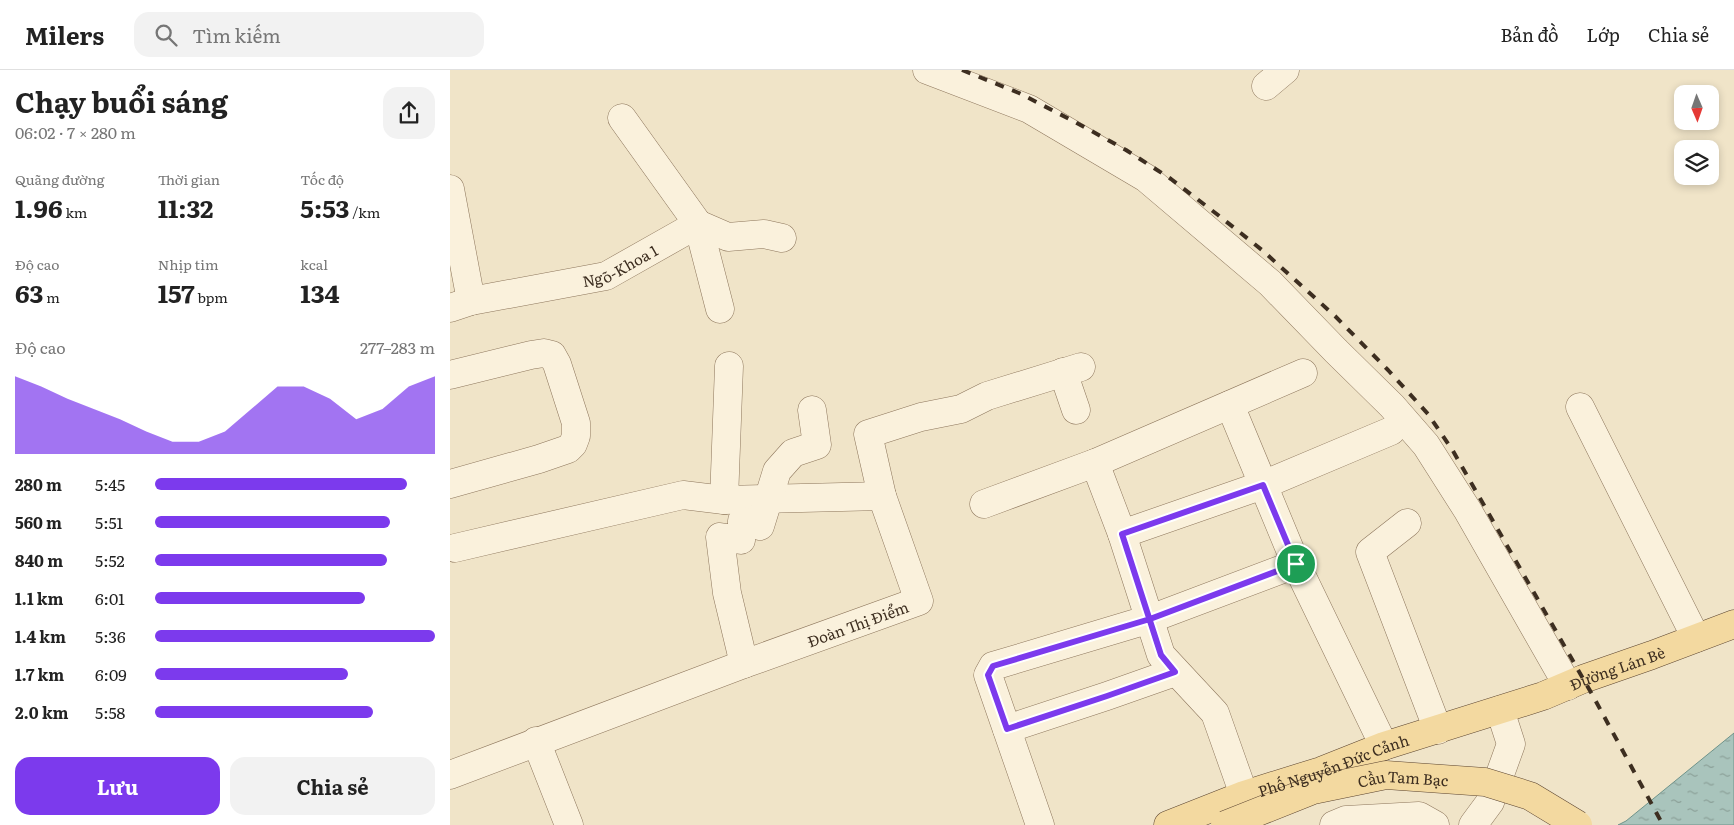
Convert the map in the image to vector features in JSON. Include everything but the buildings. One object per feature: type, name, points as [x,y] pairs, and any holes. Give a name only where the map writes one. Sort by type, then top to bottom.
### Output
[{"type":"main road","name":"Đường Lán Bè","points":[[1500,710],[1734,624]]},
{"type":"main road","name":"Phố Nguyễn Đức Cảnh","points":[[1168,825],[1244,795],[1321,771],[1384,746],[1500,710]]},
{"type":"main road","name":"Cầu Tam Bạc","points":[[1226,825],[1314,790],[1386,775],[1485,782],[1530,796],[1578,825]]},
{"type":"street","points":[[927,70],[1029,109],[1146,178],[1270,283],[1392,406],[1426,444],[1468,511],[1568,686]]},
{"type":"street","points":[[622,118],[698,224],[720,309]]},
{"type":"street","points":[[450,189],[461,305]]},
{"type":"street","points":[[698,224],[728,237],[764,234],[782,238]]},
{"type":"street","name":"Ngõ-Khoa 1","points":[[461,305],[606,276],[698,224]]},
{"type":"street","points":[[450,375],[531,355],[544,353],[552,355],[557,364],[576,423],[576,436],[573,444],[568,449],[540,459],[450,484]]},
{"type":"street","points":[[724,500],[729,366]]},
{"type":"street","name":"Đoàn Thị Điểm","points":[[450,774],[919,601],[882,496],[868,434],[921,418],[961,409],[987,396],[1072,370],[1076,410]]},
{"type":"street","points":[[984,504],[1096,463],[1303,373]]},
{"type":"street","points":[[1230,405],[1296,564],[1384,746]]},
{"type":"street","points":[[1580,407],[1696,638]]},
{"type":"street","points":[[744,664],[727,593],[720,537],[741,540],[742,521],[760,526],[777,471],[793,452],[817,445],[812,410]]},
{"type":"street","points":[[1122,534],[1263,485],[1392,431]]},
{"type":"street","points":[[1096,463],[1122,534],[1161,655],[1215,713],[1244,795]]},
{"type":"street","points":[[455,548],[683,495],[724,500],[882,496]]},
{"type":"street","points":[[1406,523],[1370,552],[1438,730]]},
{"type":"street","points":[[1040,825],[988,675],[993,666],[1150,619],[1296,564]]},
{"type":"street","points":[[1007,729],[1175,672]]},
{"type":"street","points":[[1473,825],[1490,802],[1511,744],[1500,710]]},
{"type":"street","points":[[536,741],[569,825]]},
{"type":"street","points":[[1334,825],[1346,820],[1419,816],[1435,825]]},
{"type":"water","points":[[1734,733],[1734,825],[1618,825],[1626,821]]},
{"type":"railway","points":[[962,70],[1019,93],[1075,122],[1126,150],[1171,179],[1262,250],[1335,316],[1388,370],[1428,414],[1453,451],[1593,696],[1663,825]]},
{"type":"route","points":[[1296,564],[1150,619],[993,666],[988,675],[1007,729],[1175,672],[1161,655],[1150,619],[1122,534],[1263,485],[1296,564]]}]
